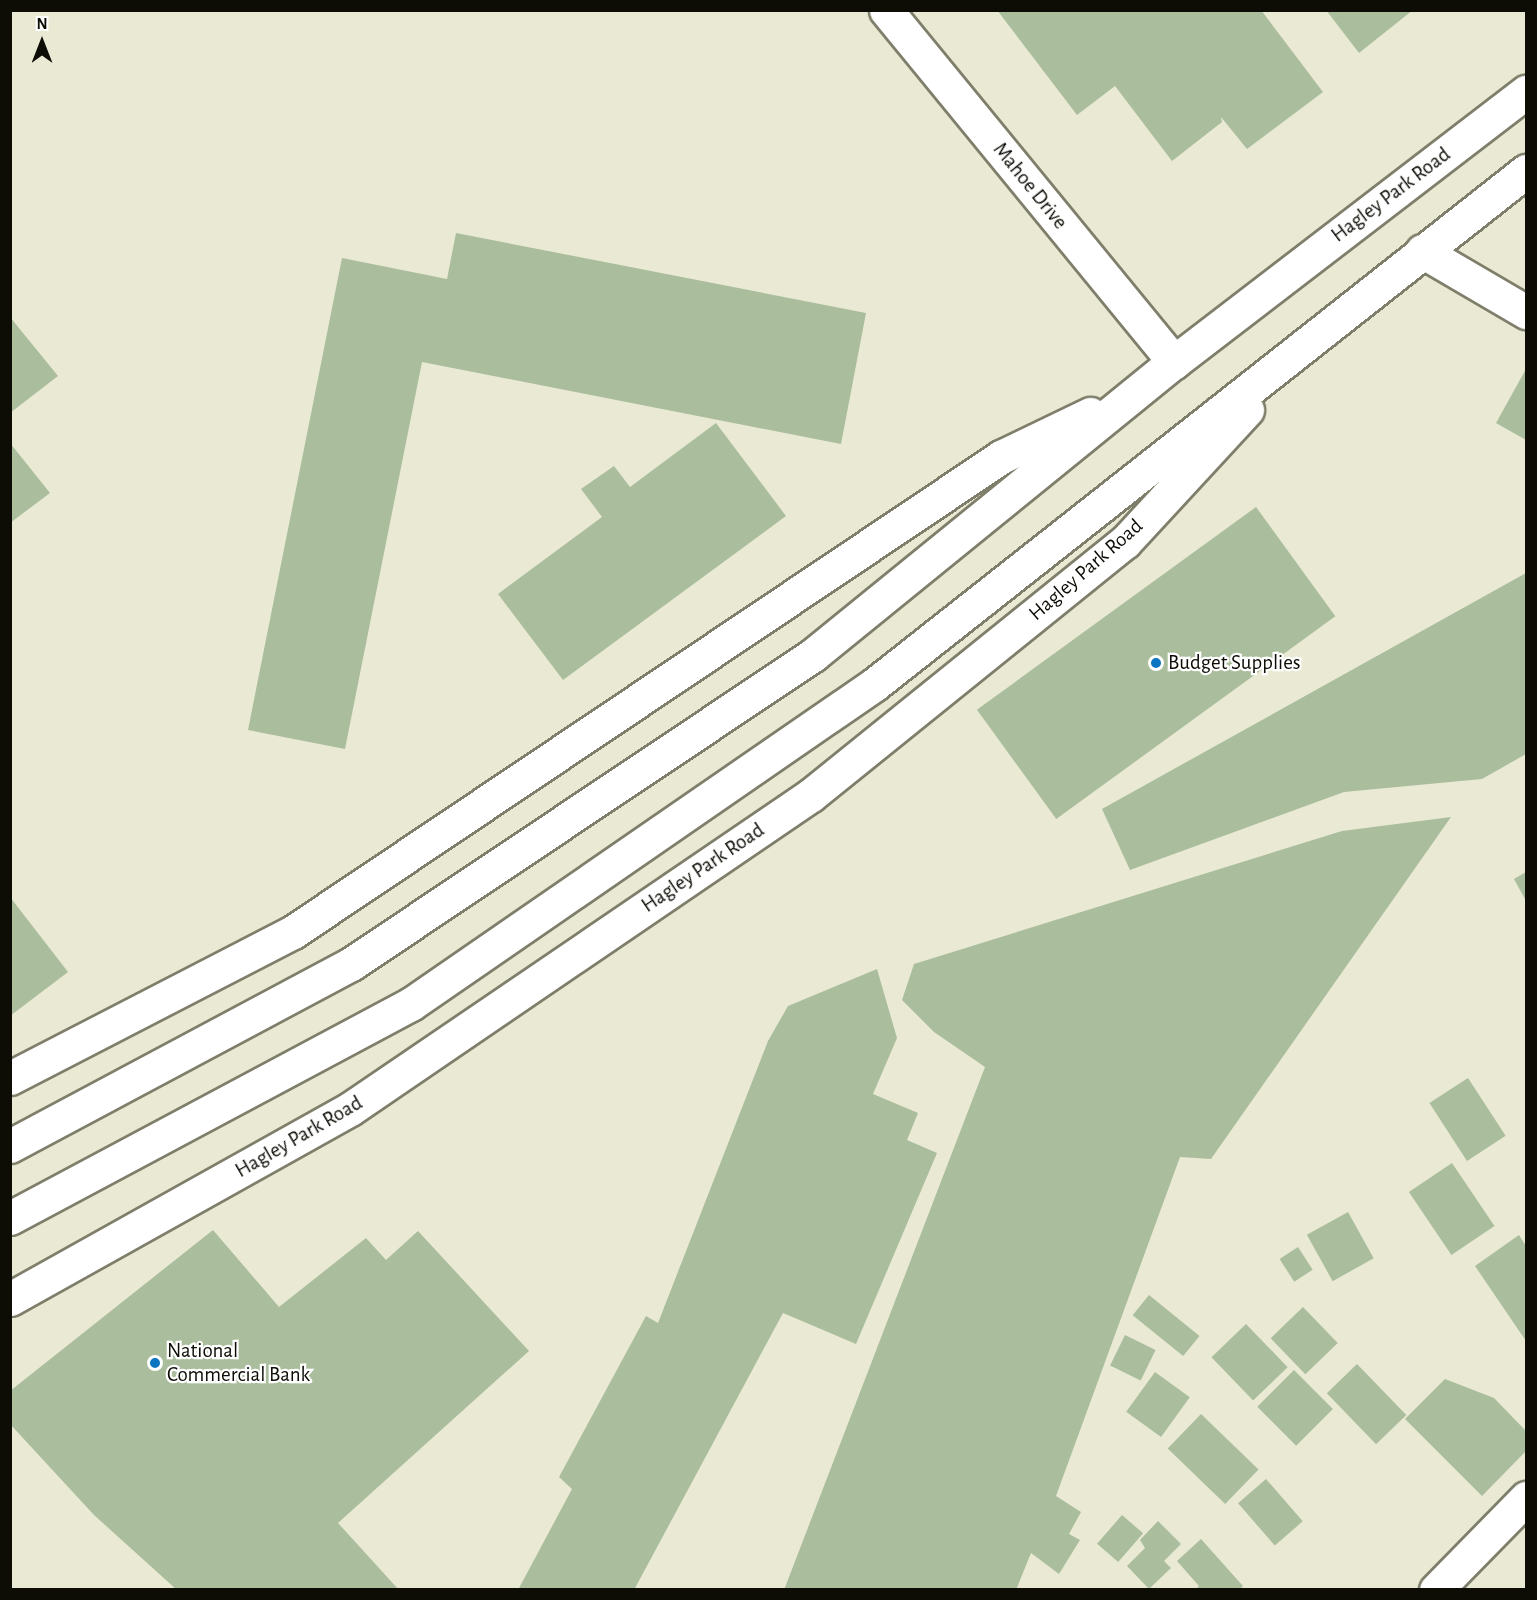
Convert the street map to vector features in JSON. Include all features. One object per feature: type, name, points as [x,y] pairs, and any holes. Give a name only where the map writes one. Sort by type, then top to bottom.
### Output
[{"type":"main road","name":"Mahoe Drive","points":[[892,12],[1174,362]]},
{"type":"main road","name":"Hagley Park Road","points":[[10,1146],[351,964],[813,655],[1174,362],[1527,92]]},
{"type":"main road","name":"Hagley Park Road","points":[[10,1218],[411,1004],[875,684],[1317,333],[1527,171]]},
{"type":"main road","points":[[1422,251],[1527,312]]},
{"type":"main road","name":"Hagley Park Road","points":[[10,1299],[350,1109],[811,795],[1125,542],[1317,333]]},
{"type":"main road","name":"Hagley Park Road","points":[[10,1078],[293,932],[1001,458],[1143,388]]},
{"type":"main road","points":[[1436,1590],[1527,1498]]},
{"type":"building","points":[[997,10],[1261,10],[1323,92],[1247,149],[1221,117],[1222,122],[1172,161],[1115,86],[1077,115]]},
{"type":"building","points":[[1326,10],[1413,10],[1359,53]]},
{"type":"building","points":[[456,233],[866,313],[841,444],[422,362],[345,749],[248,730],[342,258],[447,279]]},
{"type":"building","points":[[10,317],[58,376],[10,413]]},
{"type":"building","points":[[1526,369],[1526,440],[1496,423]]},
{"type":"building","points":[[716,423],[786,516],[563,680],[498,594],[602,517],[581,489],[614,466],[630,487]]},
{"type":"building","points":[[10,443],[50,493],[10,523]]},
{"type":"building","name":"Budget Supplies","points":[[1256,507],[1335,616],[1056,819],[977,710]]},
{"type":"building","points":[[1526,573],[1526,754],[1482,779],[1344,792],[1130,870],[1102,809]]},
{"type":"building","points":[[1451,817],[1211,1159],[1180,1157],[1056,1496],[1081,1512],[1069,1534],[1080,1540],[1059,1574],[1031,1553],[1016,1590],[784,1590],[985,1067],[934,1032],[902,1000],[914,964],[1342,831]]},
{"type":"building","points":[[1526,872],[1526,901],[1514,879]]},
{"type":"building","points":[[10,897],[68,972],[10,1016]]},
{"type":"building","points":[[877,969],[897,1038],[873,1094],[918,1113],[907,1140],[937,1153],[856,1344],[783,1313],[634,1590],[518,1590],[572,1489],[559,1477],[646,1316],[658,1323],[768,1041],[788,1006]]},
{"type":"building","points":[[1468,1078],[1506,1136],[1467,1161],[1429,1103]]},
{"type":"building","points":[[1452,1163],[1494,1226],[1451,1255],[1409,1192]]},
{"type":"building","points":[[1348,1212],[1374,1258],[1333,1281],[1307,1235]]},
{"type":"building","points":[[213,1230],[279,1307],[366,1238],[386,1260],[418,1231],[529,1351],[338,1523],[399,1590],[177,1590],[94,1515],[10,1424],[10,1391]]},
{"type":"building","points":[[1519,1235],[1526,1246],[1526,1341],[1475,1266]]},
{"type":"building","points":[[1298,1247],[1313,1270],[1294,1282],[1280,1259]]},
{"type":"building","points":[[1149,1295],[1200,1336],[1183,1356],[1133,1315]]},
{"type":"building","points":[[1303,1307],[1338,1343],[1305,1374],[1271,1338]]},
{"type":"building","points":[[1246,1324],[1288,1367],[1253,1401],[1211,1357]]},
{"type":"building","points":[[1125,1335],[1156,1350],[1141,1380],[1110,1366]]},
{"type":"building","points":[[1357,1364],[1406,1415],[1376,1444],[1327,1393]]},
{"type":"building","points":[[1294,1370],[1333,1409],[1296,1446],[1257,1407]]},
{"type":"building","points":[[1155,1372],[1190,1397],[1161,1437],[1126,1412]]},
{"type":"building","points":[[1445,1379],[1494,1398],[1526,1431],[1526,1451],[1482,1496],[1405,1419]]},
{"type":"building","points":[[1201,1414],[1259,1470],[1225,1504],[1168,1449]]},
{"type":"building","points":[[1266,1479],[1303,1521],[1275,1546],[1238,1503]]},
{"type":"building","points":[[1122,1515],[1143,1533],[1118,1562],[1097,1544]]},
{"type":"building","points":[[1158,1521],[1181,1544],[1164,1561],[1171,1568],[1149,1589],[1127,1566],[1145,1548],[1140,1540]]},
{"type":"building","points":[[1201,1539],[1243,1586],[1239,1590],[1195,1590],[1199,1586],[1177,1561]]},
{"type":"place","name":"Budget Supplies","points":[[1156,663]]},
{"type":"place","name":"National Commercial Bank","points":[[155,1363]]}]
